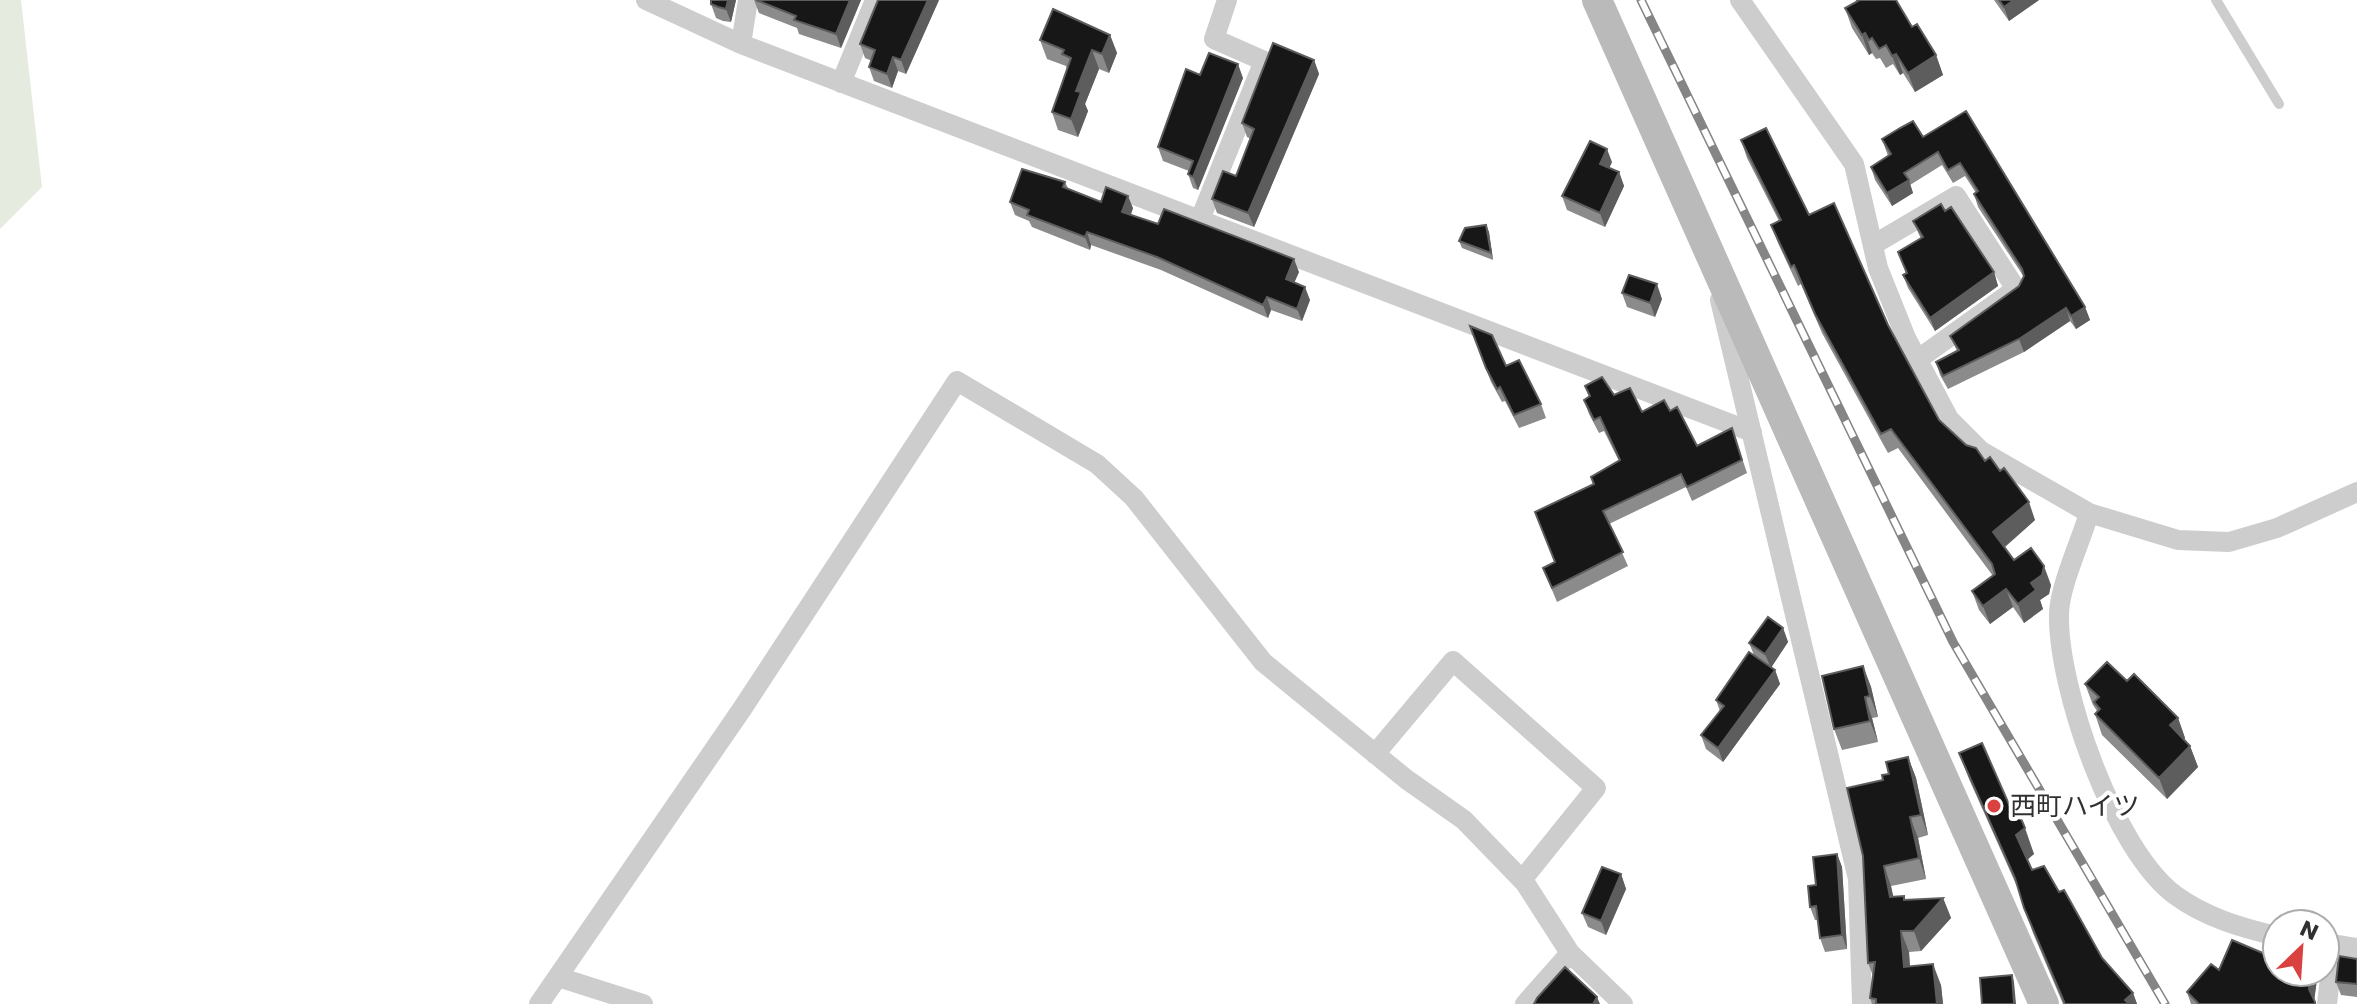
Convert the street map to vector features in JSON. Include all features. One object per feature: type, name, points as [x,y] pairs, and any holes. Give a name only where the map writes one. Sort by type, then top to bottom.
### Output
[{"type":"street","points":[[646,0],[741,44],[1752,432]]},
{"type":"street","points":[[741,44],[748,0]]},
{"type":"street","points":[[841,83],[875,0]]},
{"type":"street","points":[[1199,222],[1264,61],[1214,39],[1227,0]]},
{"type":"street","points":[[1597,0],[2044,1004]]},
{"type":"street","points":[[1740,0],[1854,164],[1889,296],[1917,360],[1949,419],[1981,451],[2089,513],[2178,540],[2229,542],[2277,528],[2357,492]]},
{"type":"street","points":[[1873,245],[1956,196],[2016,289],[1917,360]]},
{"type":"street","points":[[1710,248],[1858,879],[1862,1004]]},
{"type":"street","points":[[539,1004],[742,709],[957,381],[1097,464],[1134,498],[1263,662],[1375,754],[1464,820],[1522,880],[1570,953],[1623,1004]]},
{"type":"street","points":[[2089,513],[2059,610],[2063,669],[2086,743],[2128,843],[2175,895],[2236,926],[2261,932]]},
{"type":"street","points":[[1375,754],[1453,661],[1596,788],[1522,880]]},
{"type":"street","points":[[1525,1004],[1570,953]]},
{"type":"street","points":[[558,977],[643,1004]]},
{"type":"lane","points":[[2216,0],[2279,104]]},
{"type":"shaded area","points":[[0,0],[21,0],[42,187],[0,229]]},
{"type":"building","points":[[711,0],[728,0],[726,9],[711,4]]},
{"type":"building","points":[[756,0],[850,0],[836,34],[794,20],[796,16]]},
{"type":"building","points":[[878,0],[928,0],[901,60],[893,57],[887,74],[869,67],[875,50],[860,44]]},
{"type":"building","points":[[1857,0],[1896,0],[1912,27],[1917,24],[1936,55],[1908,73],[1886,45],[1879,49],[1872,38],[1869,40],[1865,33],[1862,35],[1845,8]]},
{"type":"building","points":[[1999,0],[2014,0],[2004,7]]},
{"type":"building","points":[[1053,9],[1110,35],[1102,54],[1092,50],[1076,91],[1081,92],[1071,119],[1052,112],[1071,58],[1062,54],[1064,50],[1040,40]]},
{"type":"building","points":[[1273,43],[1314,60],[1248,213],[1212,199],[1223,171],[1236,176],[1254,129],[1242,123]]},
{"type":"building","points":[[1209,53],[1238,64],[1193,177],[1188,174],[1193,161],[1158,147],[1186,69],[1200,75]]},
{"type":"building","points":[[1966,111],[2085,307],[2071,316],[2066,308],[2019,339],[1943,376],[1936,362],[1959,350],[1950,336],[2019,286],[2024,276],[2022,269],[1974,194],[1978,191],[1960,163],[1948,170],[1938,152],[1904,173],[1909,180],[1887,193],[1871,167],[1891,154],[1882,139],[1900,128],[1913,121],[1923,137]]},
{"type":"building","points":[[1766,128],[1809,215],[1834,203],[1888,325],[1939,420],[1966,445],[1976,448],[1985,461],[1990,457],[2000,471],[2004,468],[2029,502],[1993,532],[2014,560],[2031,548],[2044,566],[2042,575],[2031,583],[2036,590],[2018,604],[2006,589],[1983,606],[1972,591],[1995,574],[1992,564],[1891,429],[1881,434],[1815,314],[1794,265],[1791,267],[1771,225],[1781,220],[1741,140]]},
{"type":"building","points":[[1590,141],[1607,149],[1600,164],[1619,172],[1600,213],[1562,196]]},
{"type":"building","points":[[1022,169],[1065,182],[1063,187],[1101,202],[1106,187],[1128,196],[1122,212],[1158,224],[1164,209],[1294,259],[1286,279],[1305,287],[1297,309],[1267,297],[1263,305],[1157,257],[1087,232],[1085,237],[1027,215],[1029,210],[1010,202]]},
{"type":"building","points":[[1941,204],[1945,211],[1951,207],[1994,272],[1930,318],[1903,275],[1907,273],[1898,252],[1923,237],[1913,221]]},
{"type":"building","points":[[1486,225],[1491,253],[1459,241],[1465,228]]},
{"type":"building","points":[[1629,275],[1657,284],[1650,303],[1622,293]]},
{"type":"building","points":[[1470,326],[1492,335],[1506,366],[1519,360],[1541,404],[1514,415],[1486,368]]},
{"type":"building","points":[[1602,377],[1614,395],[1630,388],[1642,412],[1664,400],[1670,411],[1677,407],[1697,446],[1732,428],[1742,460],[1687,487],[1681,474],[1603,511],[1623,552],[1552,588],[1543,568],[1555,562],[1535,512],[1594,484],[1591,477],[1620,460],[1600,417],[1594,420],[1584,400],[1590,396],[1585,386]]},
{"type":"building","points":[[1768,617],[1783,628],[1765,654],[1749,643]]},
{"type":"building","points":[[1749,652],[1775,670],[1718,748],[1701,735],[1724,706],[1716,700]]},
{"type":"building","points":[[2107,662],[2127,681],[2134,674],[2178,718],[2170,725],[2190,746],[2159,778],[2095,714],[2100,709],[2094,702],[2099,697],[2085,684]]},
{"type":"building","points":[[1863,666],[1870,696],[1865,697],[1870,721],[1834,729],[1822,676]]},
{"type":"building","points":[[1982,743],[2011,809],[2016,807],[2025,828],[2016,835],[2032,870],[2044,866],[2059,892],[2064,890],[2102,958],[2133,993],[2125,1000],[2129,1004],[2065,1004],[2024,908],[2015,878],[1959,753]]},
{"type":"building","points":[[1908,757],[1921,815],[1910,817],[1919,858],[1884,866],[1890,897],[1904,896],[1904,900],[1943,898],[1914,931],[1901,931],[1904,967],[1933,964],[1937,1004],[1876,1004],[1876,999],[1870,998],[1875,962],[1868,963],[1863,856],[1847,788],[1883,780],[1882,775],[1889,774],[1886,762]]},
{"type":"building","points":[[1837,854],[1842,935],[1820,938],[1816,906],[1810,907],[1808,886],[1816,885],[1813,857]]},
{"type":"building","points":[[1602,867],[1621,874],[1601,921],[1582,913]]},
{"type":"building","points":[[2232,940],[2261,952],[2261,988],[2309,988],[2315,1004],[2199,1004],[2187,992],[2211,964],[2219,970]]},
{"type":"building","points":[[2341,956],[2357,959],[2357,984],[2341,982]]},
{"type":"building","points":[[1565,967],[1597,997],[1593,1004],[1534,1004],[1537,998]]},
{"type":"building","points":[[2012,975],[2014,1004],[1982,1004],[1980,978]]},
{"type":"railway","points":[[1641,0],[1953,642],[2165,1004]]},
{"type":"place","name":"西町ハイツ","points":[[1994,806]]}]
